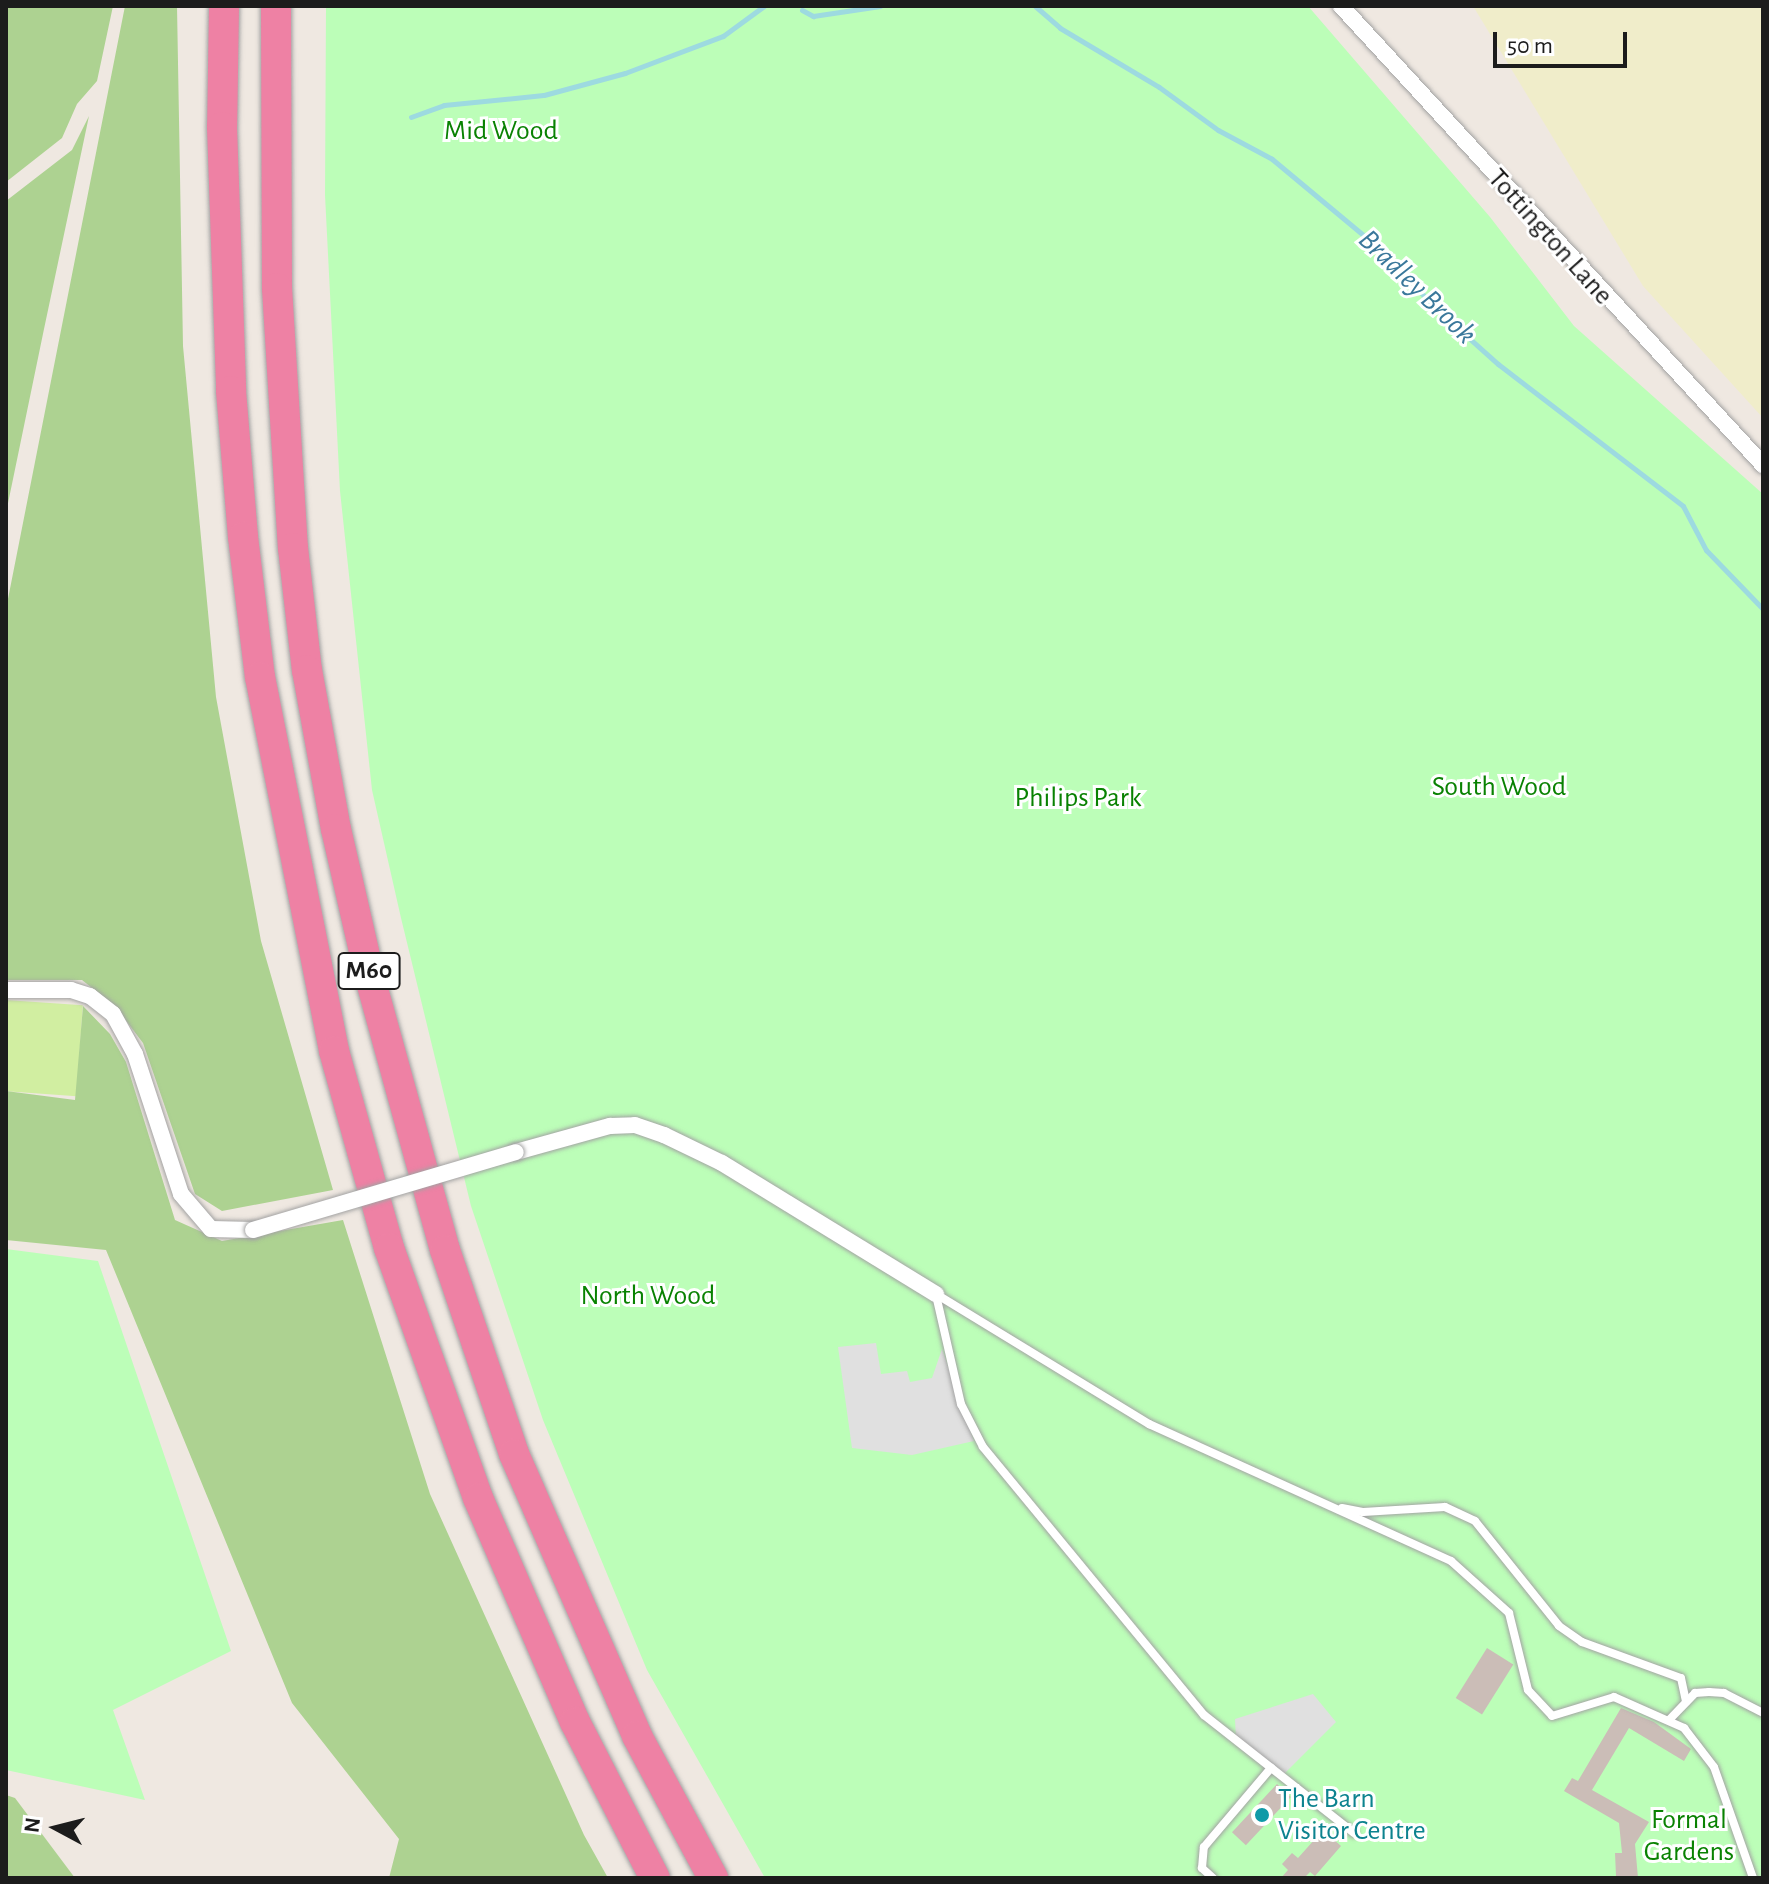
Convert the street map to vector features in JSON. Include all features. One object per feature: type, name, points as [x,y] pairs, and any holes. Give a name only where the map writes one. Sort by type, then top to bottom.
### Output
[{"type":"highway","name":"M60","points":[[224,6],[225,220],[243,537],[267,720],[334,1051],[389,1248],[478,1498],[575,1722],[655,1878]]},
{"type":"highway","name":"M60","points":[[276,6],[277,288],[293,548],[310,685],[367,963],[445,1250],[514,1454],[637,1736],[713,1878]]},
{"type":"street","name":"Tottington Lane","points":[[1341,6],[1763,465]]},
{"type":"street","points":[[6,990],[71,990],[90,996],[113,1014],[135,1054],[187,1203],[211,1229],[253,1230],[610,1126],[650,1130],[722,1163],[936,1294]]},
{"type":"lane","points":[[936,1294],[1149,1424],[1333,1506],[1391,1538],[1451,1561],[1509,1613],[1528,1690],[1552,1716],[1614,1697],[1670,1719],[1714,1767],[1753,1878]]},
{"type":"lane","points":[[936,1294],[961,1404],[983,1447],[1204,1715],[1354,1833]]},
{"type":"lane","points":[[1333,1506],[1363,1512],[1445,1507],[1475,1521],[1559,1626],[1582,1642],[1681,1678],[1686,1701]]},
{"type":"lane","points":[[1670,1719],[1695,1693],[1724,1693],[1763,1713]]},
{"type":"lane","points":[[1213,1878],[1202,1868],[1204,1847],[1271,1768]]},
{"type":"shaded area","points":[[1473,6],[1763,6],[1763,418],[1643,286]]},
{"type":"shaded area","points":[[876,1343],[881,1374],[907,1371],[910,1382],[932,1378],[942,1349],[974,1441],[912,1455],[852,1448],[838,1347]]},
{"type":"shaded area","points":[[1313,1694],[1336,1722],[1282,1776],[1236,1740],[1235,1719]]},
{"type":"green space","points":[[6,6],[113,6],[97,81],[77,104],[62,138],[6,182]]},
{"type":"green space","points":[[125,6],[177,6],[183,346],[216,697],[261,941],[333,1190],[222,1211],[195,1194],[143,1043],[115,1006],[82,980],[6,980],[6,609]]},
{"type":"green space","name":"Philips Park","points":[[326,6],[1308,6],[1490,217],[1574,326],[1763,494],[1763,1878],[765,1878],[647,1670],[543,1420],[471,1206],[401,918],[372,790],[340,491],[325,195]]},
{"type":"green space","points":[[89,116],[6,513],[6,201],[72,150]]},
{"type":"green space","points":[[6,1000],[83,1005],[76,1096],[6,1091]]},
{"type":"green space","points":[[83,1006],[110,1034],[126,1062],[175,1220],[222,1241],[343,1220],[430,1494],[584,1835],[608,1878],[389,1878],[399,1839],[292,1703],[106,1250],[6,1240],[6,1091],[75,1100]]},
{"type":"green space","points":[[6,1249],[98,1261],[231,1651],[113,1710],[145,1800],[6,1770]]},
{"type":"green space","points":[[6,1795],[15,1798],[75,1878],[6,1878]]},
{"type":"building","points":[[1487,1648],[1513,1664],[1482,1714],[1456,1698]]},
{"type":"building","points":[[1621,1708],[1654,1722],[1691,1749],[1684,1761],[1629,1728],[1592,1790],[1649,1822],[1635,1844],[1638,1878],[1616,1876],[1615,1853],[1622,1853],[1619,1823],[1564,1791],[1572,1778],[1578,1781]]},
{"type":"building","name":"The Barn Visitor Centre","points":[[1277,1784],[1291,1797],[1246,1845],[1232,1832]]},
{"type":"building","points":[[1323,1830],[1341,1846],[1315,1876],[1310,1872],[1304,1878],[1281,1878],[1288,1870],[1282,1864],[1292,1853],[1298,1858]]},
{"type":"waterway","points":[[411,117],[444,105],[544,95],[625,73],[723,36],[764,6]]},
{"type":"waterway","points":[[802,10],[813,16],[880,6]]},
{"type":"waterway","name":"Bradley Brook","points":[[1035,6],[1060,28],[1159,87],[1218,130],[1272,159],[1392,259],[1432,305],[1498,364],[1683,506],[1706,550],[1763,609]]},
{"type":"place","name":"The Barn Visitor Centre","points":[[1262,1815]]},
{"type":"park label","name":"Mid Wood","points":[[501,131]]},
{"type":"park label","name":"South Wood","points":[[1499,787]]},
{"type":"park label","name":"North Wood","points":[[648,1296]]},
{"type":"park label","name":"Formal Gardens","points":[[1689,1836]]}]
